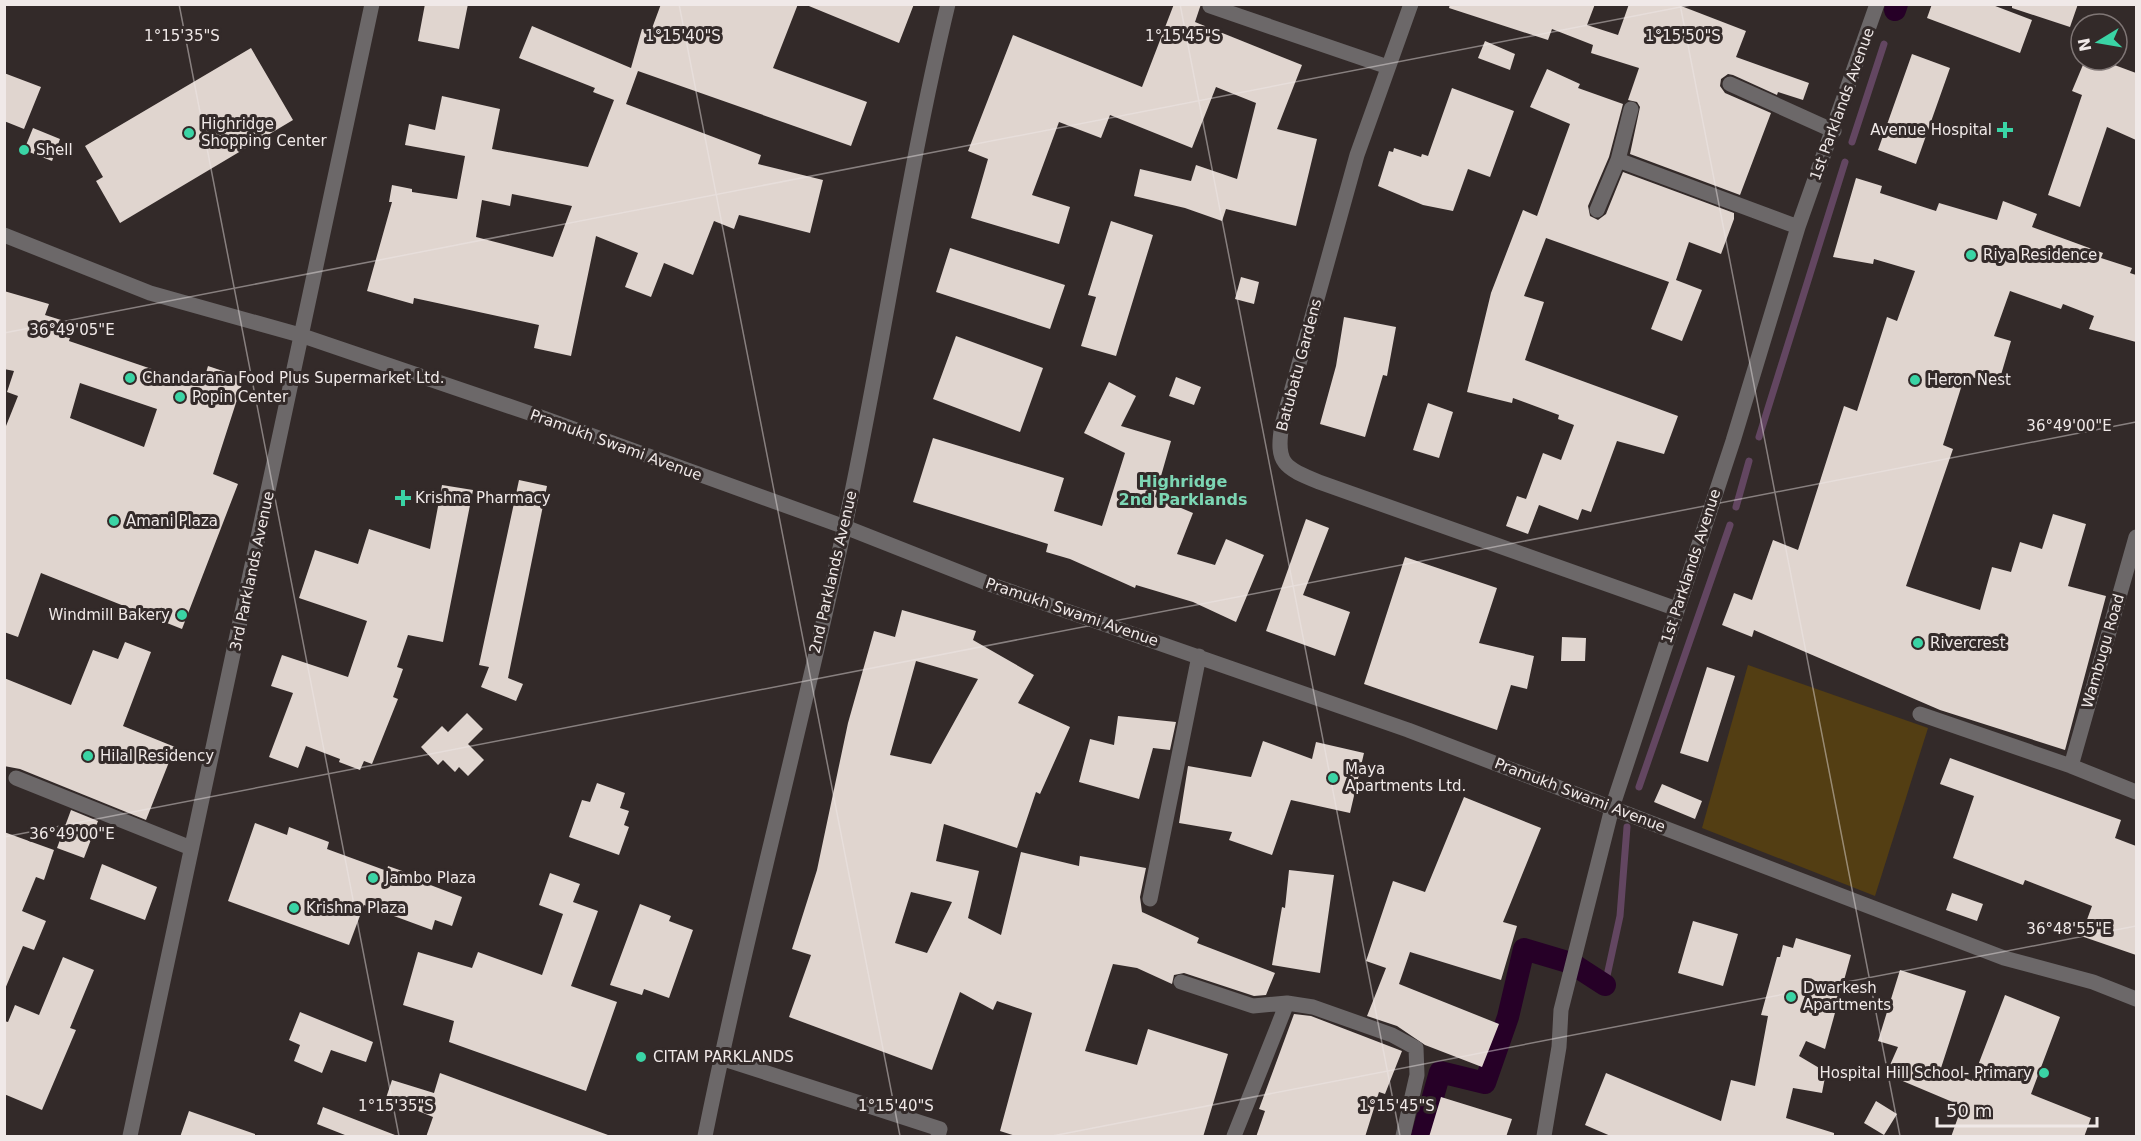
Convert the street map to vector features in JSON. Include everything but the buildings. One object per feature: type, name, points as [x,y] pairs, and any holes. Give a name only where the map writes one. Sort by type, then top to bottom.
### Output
[{"type":"street","name":"3rd Parklands Avenue","points":[[130,1137],[191,848],[230,680],[300,335],[372,4]]},
{"type":"street","name":"2nd Parklands Avenue","points":[[705,1137],[721,1058],[845,527],[888,295],[948,4]]},
{"type":"street","name":"Batubatu Gardens","points":[[1411,4],[1357,155],[1282,424],[1278,446],[1281,458],[1293,471],[1319,482],[1677,609]]},
{"type":"street","name":"1st Parklands Avenue","points":[[1544,1137],[1559,1047],[1561,1010],[1612,808],[1733,441],[1798,227],[1834,131],[1877,4]]},
{"type":"street","points":[[1210,6],[1388,67]]},
{"type":"street","points":[[1730,84],[1834,131]]},
{"type":"street","points":[[1597,210],[1618,160],[1631,109]]},
{"type":"street","points":[[1618,160],[1798,227]]},
{"type":"street","name":"Pramukh Swami Avenue","points":[[4,235],[150,293],[300,335],[538,416],[845,527],[993,585],[1408,730],[2004,958],[2093,982],[2136,999]]},
{"type":"street","name":"Wambugu Road","points":[[2071,766],[2136,537]]},
{"type":"street","points":[[1150,899],[1199,656]]},
{"type":"street","points":[[1920,714],[2071,766],[2136,792]]},
{"type":"street","points":[[16,778],[191,848]]},
{"type":"street","points":[[1181,982],[1253,1006],[1287,1004],[1313,1007],[1392,1035],[1416,1048],[1417,1075],[1403,1137]]},
{"type":"street","points":[[1234,1137],[1287,1004]]},
{"type":"street","points":[[721,1058],[939,1129],[938,1137]]},
{"type":"shaded area","points":[[1748,665],[1928,728],[1875,896],[1702,828]]},
{"type":"waterway","points":[[1895,10],[1897,4]]},
{"type":"waterway","points":[[1852,142],[1884,44]]},
{"type":"waterway","points":[[1759,437],[1845,162]]},
{"type":"waterway","points":[[1736,507],[1749,461]]},
{"type":"waterway","points":[[1639,787],[1730,525]]},
{"type":"waterway","points":[[1605,985],[1620,916],[1627,827]]},
{"type":"waterway","points":[[1422,1136],[1440,1072],[1485,1083],[1508,1017],[1524,949],[1571,963],[1605,985]]},
{"type":"place","name":"Avenue Hospital","points":[[2005,130]]},
{"type":"place","name":"Highridge Shopping Center","points":[[189,133]]},
{"type":"place","name":"Shell","points":[[24,150]]},
{"type":"place","name":"Riya Residence","points":[[1971,255]]},
{"type":"place","name":"Chandarana Food Plus Supermarket Ltd.","points":[[130,378]]},
{"type":"place","name":"Heron Nest","points":[[1915,380]]},
{"type":"place","name":"Popin Center","points":[[180,397]]},
{"type":"place","name":"Krishna Pharmacy","points":[[403,498]]},
{"type":"place","name":"Amani Plaza","points":[[114,521]]},
{"type":"place","name":"Windmill Bakery","points":[[182,615]]},
{"type":"place","name":"Rivercrest","points":[[1918,643]]},
{"type":"place","name":"Hilal Residency","points":[[88,756]]},
{"type":"place","name":"Maya Apartments Ltd.","points":[[1333,778]]},
{"type":"place","name":"Jambo Plaza","points":[[373,878]]},
{"type":"place","name":"Krishna Plaza","points":[[294,908]]},
{"type":"place","name":"Dwarkesh Apartments","points":[[1791,997]]},
{"type":"place","name":"CITAM PARKLANDS","points":[[641,1057]]},
{"type":"place","name":"Hospital Hill School- Primary","points":[[2044,1073]]},
{"type":"district","name":"Highridge 2nd Parklands","points":[[1183,490]]}]
